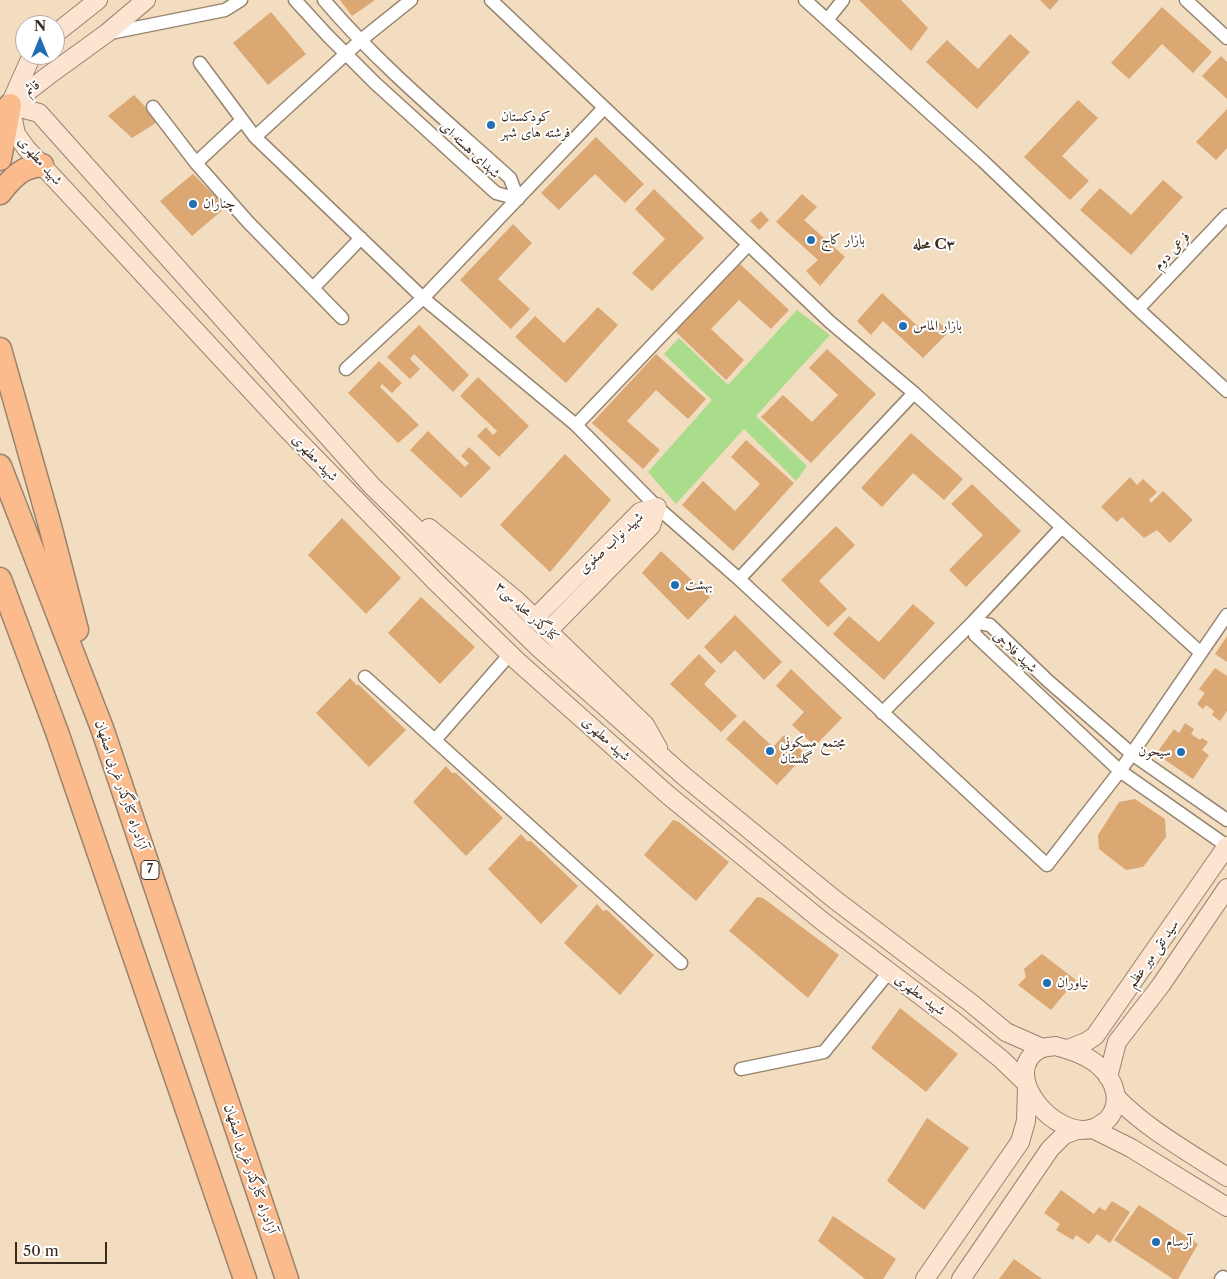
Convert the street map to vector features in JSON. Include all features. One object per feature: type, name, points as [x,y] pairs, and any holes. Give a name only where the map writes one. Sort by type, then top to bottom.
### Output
[{"type":"highway","points":[[0,160],[5,111]]},
{"type":"highway","points":[[0,193],[6,185],[27,168],[42,165]]},
{"type":"highway","points":[[0,348],[49,522],[102,728]]},
{"type":"highway","name":"آزادراه کنارگذر غربی اصفهان","points":[[0,466],[102,728],[288,1279]]},
{"type":"highway","points":[[0,579],[57,732],[245,1279]]},
{"type":"main road","points":[[65,26],[98,0]]},
{"type":"main road","name":"قائم","points":[[5,111],[49,75],[107,33],[146,0]]},
{"type":"main road","name":"قائم","points":[[5,111],[27,65]]},
{"type":"main road","points":[[32,65],[36,72],[49,75]]},
{"type":"main road","points":[[0,128],[5,111]]},
{"type":"main road","name":"شهید مطهری","points":[[1027,1084],[1002,1059],[822,921],[668,795],[510,654],[434,580],[284,426],[26,148],[16,134],[5,111],[40,113],[372,486],[540,649],[700,790],[834,899],[971,1003],[1006,1032],[1042,1048]]},
{"type":"main road","name":"کنارگذر محله سی۳","points":[[372,486],[394,498],[517,601],[646,725],[663,758]]},
{"type":"main road","name":"شهید نواب صفوی","points":[[535,618],[640,512],[657,507]]},
{"type":"main road","name":"شهید نواب صفوی","points":[[548,631],[651,526],[657,507]]},
{"type":"main road","points":[[554,598],[553,608],[557,613],[566,613]]},
{"type":"main road","name":"سید تقی میر عظم","points":[[1068,1049],[1086,1042],[1095,1036],[1227,846]]},
{"type":"main road","name":"سید تقی میر عظم","points":[[1108,1077],[1117,1042],[1161,985],[1227,888]]},
{"type":"main road","points":[[974,1037],[984,1035],[989,1031],[992,1020]]},
{"type":"main road","points":[[925,1279],[1020,1142],[1026,1121],[1027,1084],[1025,1070],[1030,1057],[1042,1048],[1055,1046],[1068,1049],[1081,1054],[1100,1067],[1113,1085],[1117,1098],[1144,1123],[1227,1177]]},
{"type":"main road","points":[[1027,1084],[1032,1097],[1044,1112],[1061,1125],[1085,1129],[1131,1148],[1227,1208]]},
{"type":"main road","points":[[961,1279],[1050,1149],[1064,1135],[1101,1124],[1109,1118],[1117,1098]]},
{"type":"main road","points":[[1153,1162],[1156,1147],[1175,1143]]},
{"type":"street","points":[[107,33],[225,10],[241,0]]},
{"type":"street","name":"شهدای هسته ای","points":[[295,0],[375,83],[496,193],[518,199]]},
{"type":"street","name":"شهدای هسته ای","points":[[324,0],[361,40],[510,178],[518,199]]},
{"type":"street","points":[[255,136],[346,53],[411,0]]},
{"type":"street","points":[[491,0],[830,322],[914,393],[1201,653]]},
{"type":"street","points":[[805,0],[983,161],[1227,391]]},
{"type":"street","points":[[827,20],[843,0]]},
{"type":"street","points":[[1186,0],[1227,38]]},
{"type":"street","points":[[200,63],[255,136],[423,298],[576,425],[657,507],[739,580],[1047,865],[1120,771],[1227,615]]},
{"type":"street","points":[[153,107],[196,162],[248,222],[342,318]]},
{"type":"street","points":[[346,369],[423,298],[604,108]]},
{"type":"street","points":[[196,162],[242,120]]},
{"type":"street","name":"فرعی دوم","points":[[1138,309],[1227,215]]},
{"type":"street","points":[[313,288],[361,238]]},
{"type":"street","points":[[576,425],[748,245]]},
{"type":"street","points":[[739,580],[914,393]]},
{"type":"street","points":[[882,713],[973,622],[1062,527]]},
{"type":"street","name":"شهید فلاحی","points":[[1227,820],[1132,754],[1047,680],[990,626],[973,622],[975,635],[1120,771],[1227,846]]},
{"type":"street","points":[[435,740],[510,654]]},
{"type":"street","points":[[365,677],[681,964]]},
{"type":"street","points":[[1204,830],[1214,830],[1218,823],[1215,812]]},
{"type":"street","points":[[740,1069],[824,1052],[889,972]]},
{"type":"green space","points":[[797,310],[830,335],[756,416],[807,466],[796,481],[744,429],[676,504],[648,472],[712,400],[664,354],[679,338],[728,385]]},
{"type":"building","points":[[340,0],[375,0],[352,16]]},
{"type":"building","points":[[859,0],[901,0],[928,28],[911,51]]},
{"type":"building","points":[[1040,0],[1059,0],[1050,10]]},
{"type":"building","points":[[1162,7],[1212,52],[1193,73],[1162,44],[1129,79],[1111,63]]},
{"type":"building","points":[[271,12],[306,54],[268,85],[233,43]]},
{"type":"building","points":[[1010,34],[1030,52],[977,109],[926,62],[947,40],[978,69]]},
{"type":"building","points":[[1221,56],[1227,62],[1227,99],[1202,76]]},
{"type":"building","points":[[134,95],[159,121],[132,138],[108,116]]},
{"type":"building","points":[[1078,100],[1098,118],[1062,156],[1089,181],[1070,200],[1024,157]]},
{"type":"building","points":[[1227,109],[1227,148],[1216,160],[1196,142]]},
{"type":"building","points":[[596,137],[644,184],[625,203],[595,174],[559,210],[541,193]]},
{"type":"building","name":"چناران","points":[[193,174],[226,207],[192,236],[160,201]]},
{"type":"building","points":[[1163,180],[1183,197],[1131,255],[1080,210],[1100,188],[1131,215]]},
{"type":"building","points":[[654,189],[704,238],[652,291],[632,273],[665,239],[635,209]]},
{"type":"building","name":"بازار کاج","points":[[802,194],[817,207],[804,220],[845,257],[820,286],[806,271],[818,260],[776,222]]},
{"type":"building","points":[[761,211],[769,220],[759,230],[750,221]]},
{"type":"building","points":[[513,224],[532,243],[498,279],[530,309],[511,329],[460,280]]},
{"type":"building","points":[[740,264],[789,310],[771,329],[739,300],[711,329],[744,360],[726,380],[675,331]]},
{"type":"building","name":"بازار الماس","points":[[882,293],[924,332],[934,319],[950,331],[923,358],[883,321],[871,335],[857,321]]},
{"type":"building","points":[[598,307],[618,325],[566,383],[515,337],[535,316],[564,343]]},
{"type":"building","points":[[419,325],[469,375],[453,392],[414,354],[410,359],[420,369],[410,379],[387,357]]},
{"type":"building","points":[[827,349],[876,394],[811,463],[761,417],[783,395],[812,422],[838,395],[809,368]]},
{"type":"building","points":[[656,354],[706,399],[688,419],[656,390],[627,421],[660,450],[643,469],[592,423]]},
{"type":"building","points":[[379,361],[402,383],[392,393],[382,384],[380,387],[419,425],[398,443],[348,393]]},
{"type":"building","points":[[478,377],[529,426],[499,457],[477,436],[486,427],[493,435],[497,431],[460,396]]},
{"type":"building","points":[[428,431],[465,467],[469,463],[461,456],[469,447],[491,468],[461,498],[410,450]]},
{"type":"building","points":[[911,433],[963,479],[944,500],[913,473],[882,507],[861,488]]},
{"type":"building","points":[[746,440],[794,483],[733,551],[682,505],[703,481],[735,511],[760,484],[731,457]]},
{"type":"building","points":[[565,454],[611,500],[550,572],[500,525]]},
{"type":"building","points":[[1130,477],[1137,485],[1143,479],[1157,492],[1149,500],[1151,503],[1163,491],[1193,520],[1170,543],[1157,530],[1144,538],[1122,517],[1117,522],[1101,507]]},
{"type":"building","points":[[972,484],[1021,531],[966,587],[949,570],[983,535],[951,504]]},
{"type":"building","points":[[342,518],[401,578],[366,614],[308,555]]},
{"type":"building","points":[[836,526],[855,545],[819,581],[847,609],[828,627],[781,580]]},
{"type":"building","name":"بهشت","points":[[661,551],[710,597],[688,620],[642,573]]},
{"type":"building","points":[[421,597],[475,647],[440,684],[388,633]]},
{"type":"building","points":[[913,604],[935,623],[884,680],[833,634],[849,616],[879,642]]},
{"type":"building","points":[[735,615],[782,662],[764,680],[735,650],[721,664],[704,647]]},
{"type":"building","points":[[1227,636],[1227,662],[1215,654]]},
{"type":"building","points":[[699,654],[716,671],[704,684],[737,716],[721,732],[670,684]]},
{"type":"building","points":[[1215,668],[1227,676],[1227,711],[1220,721],[1212,715],[1214,711],[1206,705],[1203,709],[1197,704],[1205,693],[1199,689]]},
{"type":"building","name":"مجتمع مسکونی گلستان","points":[[791,669],[842,718],[815,746],[792,725],[804,712],[776,686]]},
{"type":"building","points":[[350,678],[406,730],[369,767],[316,713]]},
{"type":"building","name":"مجتمع مسکونی گلستان","points":[[744,720],[773,747],[784,735],[806,754],[777,785],[726,739]]},
{"type":"building","name":"سیحون","points":[[1185,723],[1194,729],[1191,734],[1200,740],[1202,738],[1208,742],[1202,750],[1209,755],[1193,779],[1156,754],[1174,729],[1179,733]]},
{"type":"building","points":[[446,766],[452,773],[456,773],[503,818],[466,856],[413,802]]},
{"type":"building","points":[[1135,799],[1165,819],[1166,837],[1143,867],[1126,870],[1099,849],[1098,835],[1119,802]]},
{"type":"building","points":[[673,820],[679,822],[729,862],[696,901],[644,855]]},
{"type":"building","points":[[521,834],[527,841],[531,841],[578,886],[541,924],[488,869]]},
{"type":"building","points":[[757,897],[763,898],[839,955],[808,998],[729,931]]},
{"type":"building","points":[[597,904],[603,911],[607,910],[654,955],[620,995],[564,943]]},
{"type":"building","name":"نیاوران","points":[[1042,954],[1076,980],[1051,1010],[1018,985],[1026,977],[1024,969]]},
{"type":"building","points":[[900,1008],[958,1054],[926,1092],[871,1048]]},
{"type":"building","points":[[927,1118],[969,1148],[924,1210],[887,1181]]},
{"type":"building","points":[[1061,1190],[1094,1214],[1099,1207],[1105,1211],[1112,1201],[1130,1212],[1110,1243],[1097,1234],[1089,1244],[1076,1235],[1073,1240],[1056,1230],[1060,1224],[1044,1213]]},
{"type":"building","name":"آرسام","points":[[1139,1205],[1198,1244],[1178,1279],[1173,1279],[1114,1240]]},
{"type":"building","points":[[833,1216],[896,1259],[883,1279],[865,1279],[818,1241]]},
{"type":"building","points":[[1014,1259],[1042,1279],[999,1279]]},
{"type":"place","name":"کودکستان فرشته های شهر","points":[[491,125]]},
{"type":"place","name":"چناران","points":[[193,204]]},
{"type":"place","name":"بازار کاج","points":[[811,240]]},
{"type":"place","name":"بازار الماس","points":[[903,326]]},
{"type":"place","name":"بهشت","points":[[675,585]]},
{"type":"place","name":"مجتمع مسکونی گلستان","points":[[770,751]]},
{"type":"place","name":"سیحون","points":[[1181,752]]},
{"type":"place","name":"نیاوران","points":[[1047,983]]},
{"type":"place","name":"آرسام","points":[[1156,1242]]},
{"type":"district","name":"محله C۳","points":[[934,245]]}]
